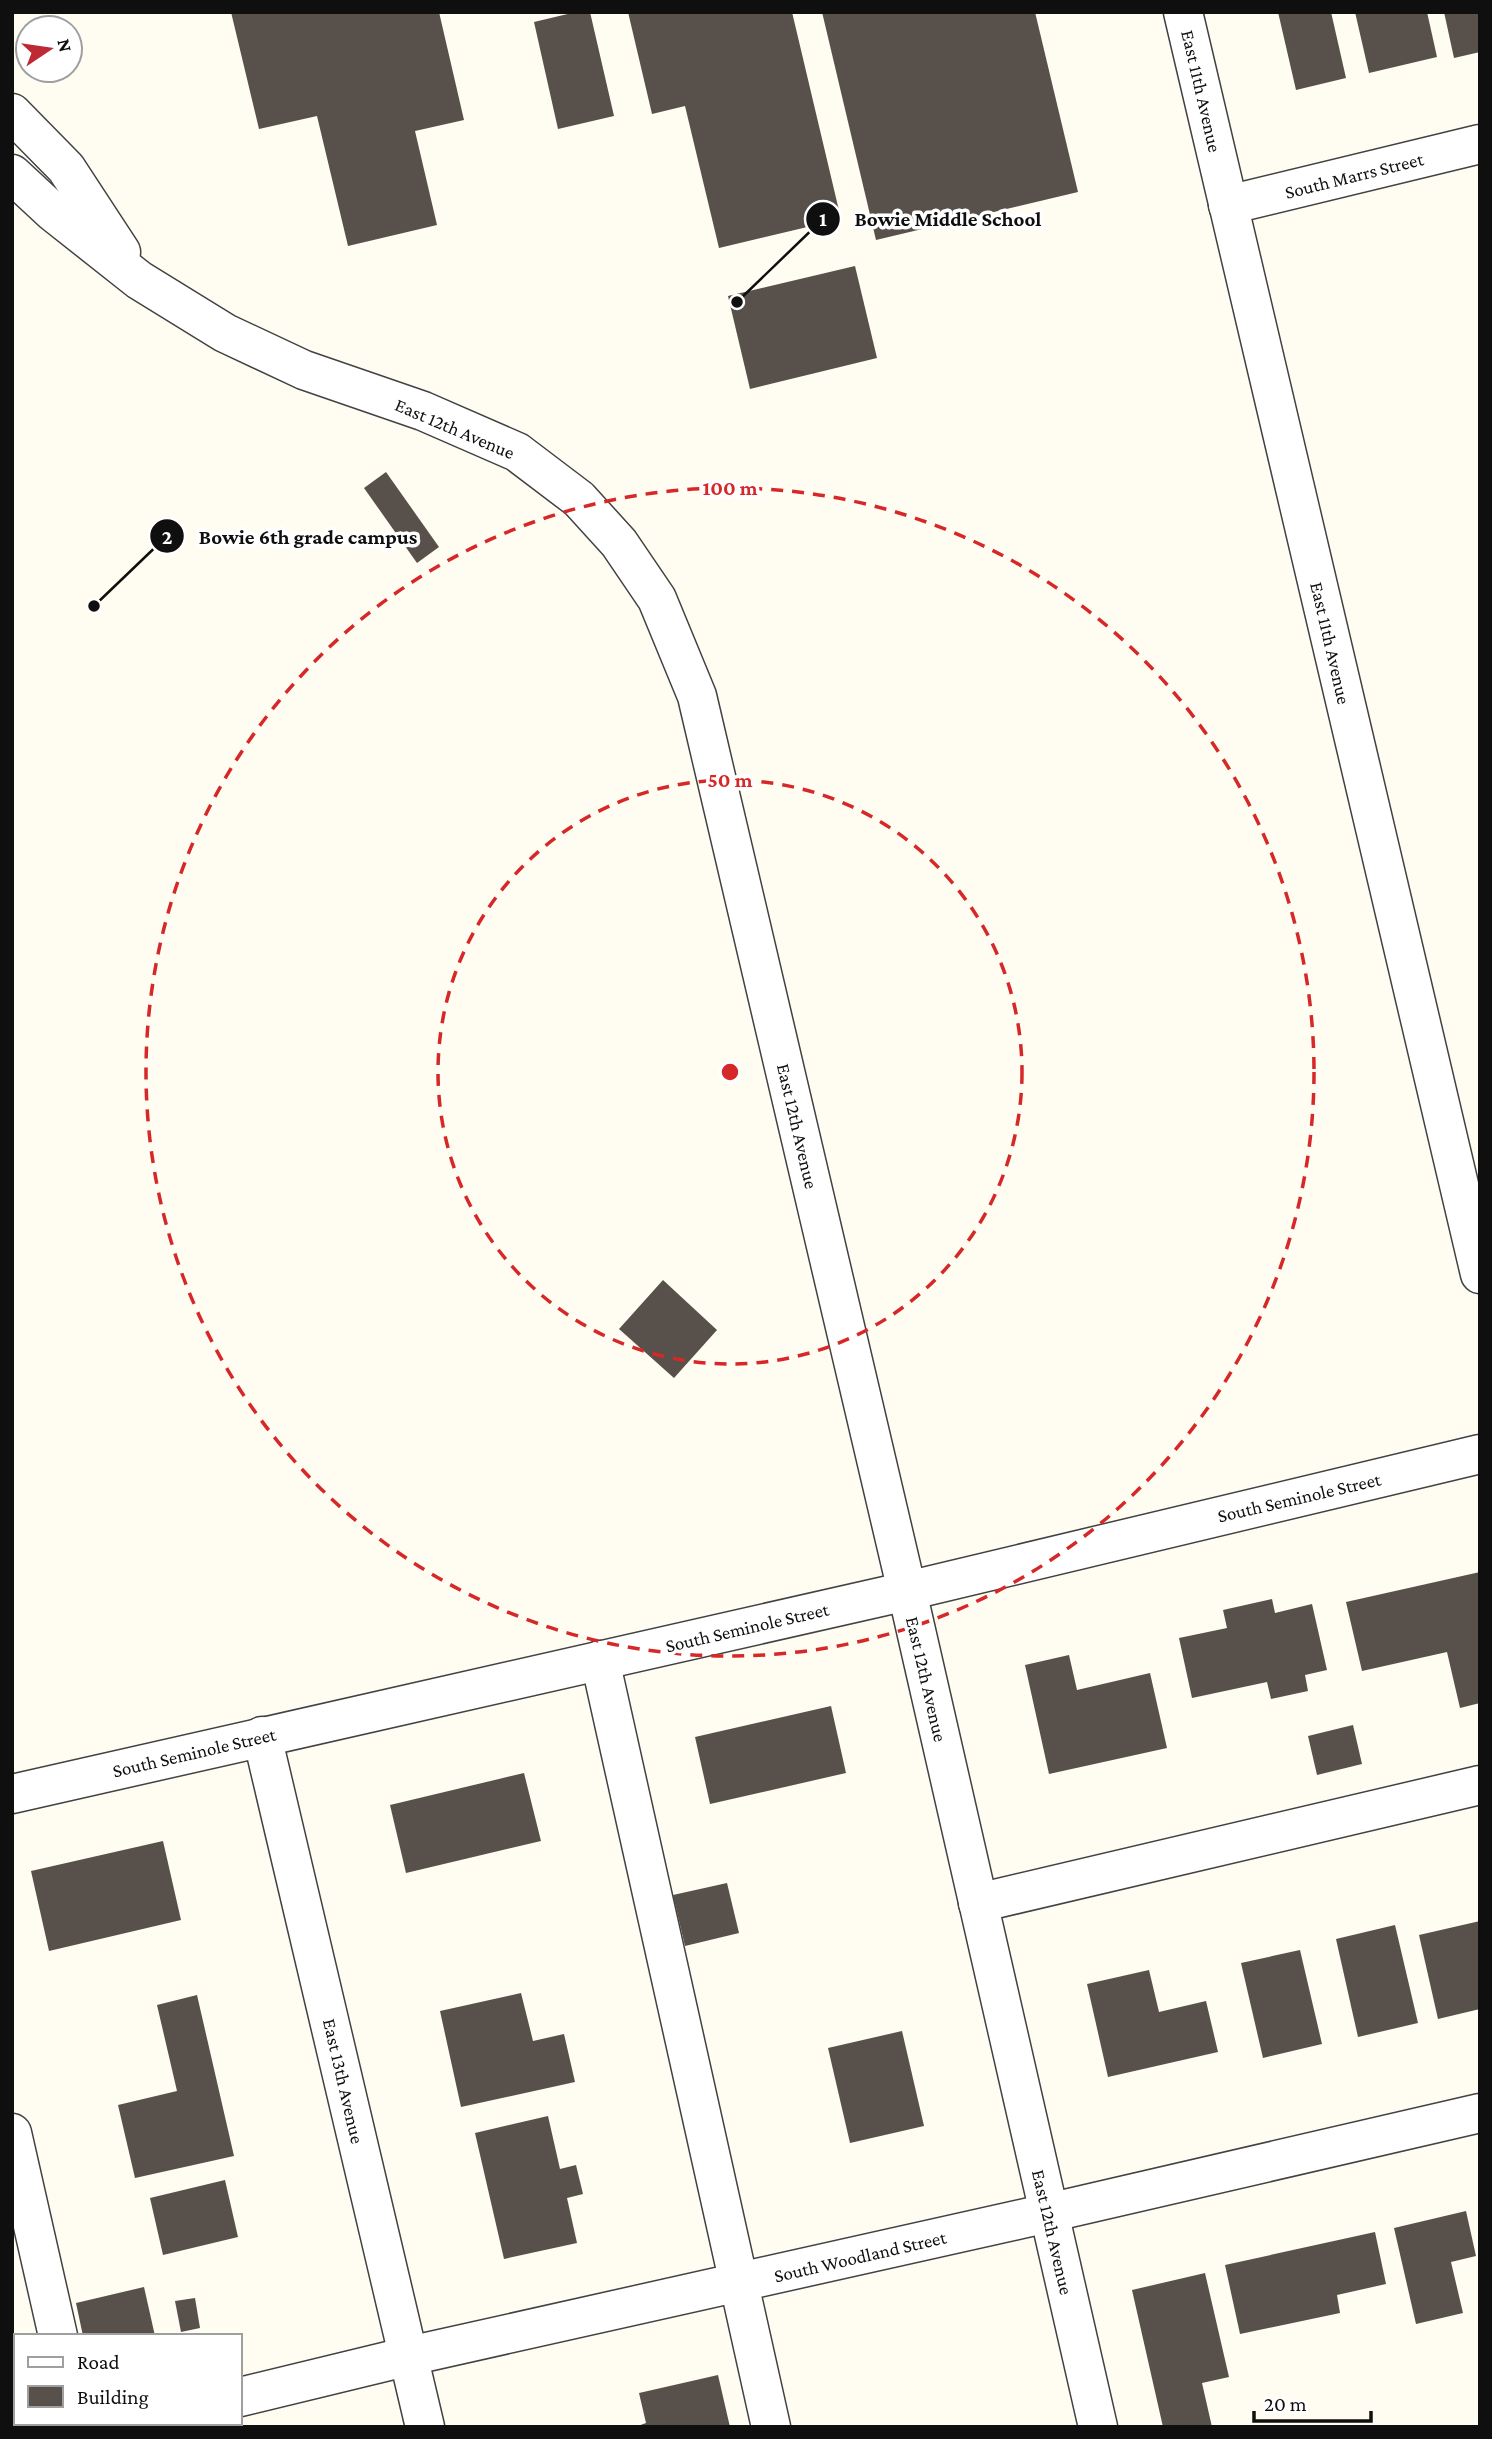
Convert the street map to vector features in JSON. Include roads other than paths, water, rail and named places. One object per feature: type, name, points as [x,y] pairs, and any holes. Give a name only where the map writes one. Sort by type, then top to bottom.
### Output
[{"type":"street","name":"East 11th Avenue","points":[[1183,12],[1480,1275]]},
{"type":"street","points":[[12,113],[66,168],[139,280]]},
{"type":"street","name":"South Marrs Street","points":[[1228,205],[1480,144]]},
{"type":"street","name":"East 12th Avenue","points":[[12,174],[53,212],[139,280],[225,333],[304,370],[423,411],[517,453],[579,499],[619,543],[657,599],[697,696],[907,1591],[1098,2427]]},
{"type":"street","name":"South Seminole Street","points":[[12,1794],[907,1591],[1480,1454]]},
{"type":"street","points":[[600,1660],[771,2427]]},
{"type":"street","name":"East 13th Avenue","points":[[262,1736],[425,2427]]},
{"type":"street","points":[[978,1903],[1480,1785]]},
{"type":"street","name":"South Woodland Street","points":[[242,2397],[409,2356],[1480,2113]]},
{"type":"street","points":[[12,2133],[58,2334]]},
{"type":"place","name":"Bowie Middle School","points":[[737,302]]},
{"type":"place","name":"Bowie 6th grade campus","points":[[94,606]]}]
